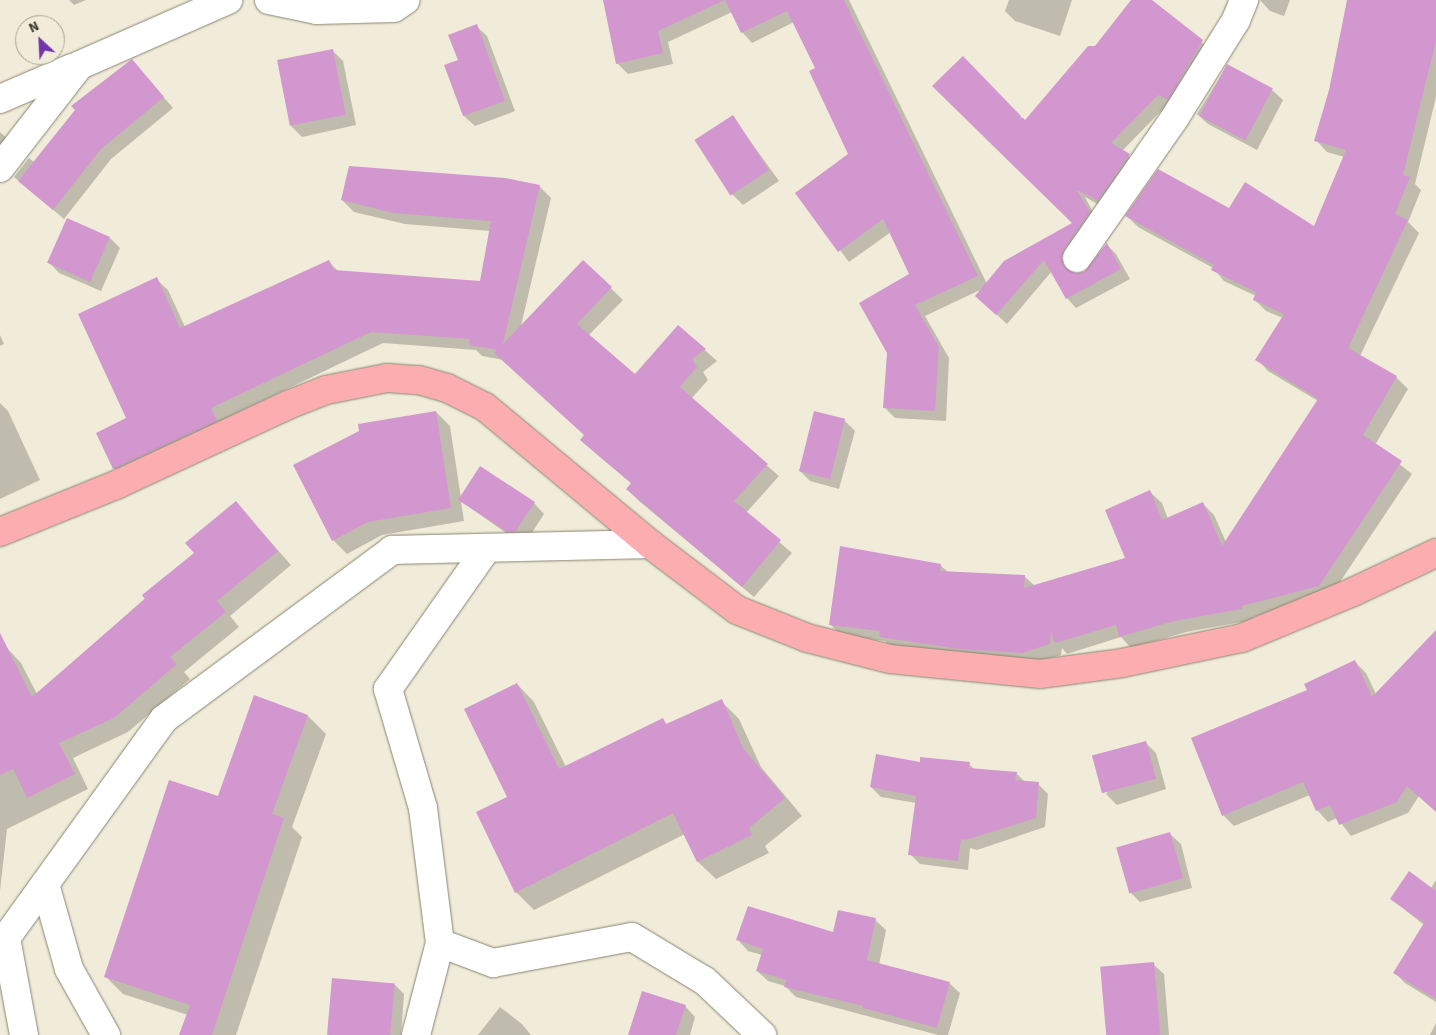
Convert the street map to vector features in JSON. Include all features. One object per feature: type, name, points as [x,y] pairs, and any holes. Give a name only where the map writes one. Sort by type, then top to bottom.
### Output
[{"type":"highway","points":[[0,532],[118,484],[288,405],[326,390],[387,378],[419,380],[447,388],[485,407],[650,544],[737,610],[807,638],[890,659],[1040,674],[1122,663],[1242,638],[1353,592],[1436,553]]},
{"type":"street","points":[[0,99],[228,0]]},
{"type":"street","points":[[269,0],[317,10],[394,8],[406,0]]},
{"type":"street","points":[[1077,258],[1174,119],[1236,20],[1244,0]]},
{"type":"street","points":[[0,168],[80,64]]},
{"type":"street","points":[[24,1035],[6,938],[164,720],[392,550],[650,544]]},
{"type":"street","points":[[416,1035],[440,943],[423,808],[388,689],[488,548]]},
{"type":"street","points":[[45,884],[69,969],[106,1035]]},
{"type":"street","points":[[440,943],[493,963],[632,937],[705,981],[762,1035]]},
{"type":"building","points":[[603,0],[725,0],[658,31],[663,53],[616,64]]},
{"type":"building","points":[[725,0],[844,0],[978,276],[915,305],[939,347],[935,411],[883,408],[887,353],[859,303],[909,274],[883,219],[838,252],[795,193],[848,154],[809,71],[815,68],[787,11],[741,33]]},
{"type":"building","points":[[1131,0],[1152,0],[1203,40],[1168,100],[1158,95],[1111,143],[1130,154],[1098,201],[1077,190],[1090,212],[1064,249],[1063,265],[1075,273],[1084,272],[1107,243],[1121,269],[1066,299],[1044,260],[996,315],[975,296],[1004,261],[1072,223],[932,86],[963,56],[1021,116],[1019,120],[1022,117],[1025,120],[1088,46],[1095,46]]},
{"type":"building","points":[[1347,0],[1436,0],[1436,41],[1403,175],[1410,177],[1395,214],[1408,220],[1348,348],[1397,376],[1363,435],[1402,461],[1319,586],[1242,606],[1242,609],[1174,621],[1119,637],[1116,625],[1055,643],[1051,632],[1050,644],[1022,653],[959,649],[879,637],[880,631],[829,625],[840,546],[941,564],[940,571],[1025,575],[1024,588],[1125,558],[1105,510],[1150,490],[1162,520],[1203,502],[1222,546],[1318,399],[1255,360],[1284,314],[1253,300],[1256,292],[1211,270],[1214,265],[1125,216],[1158,169],[1229,208],[1245,182],[1314,226],[1346,150],[1314,141],[1329,90]]},
{"type":"building","points":[[477,24],[505,101],[463,116],[444,65],[458,60],[448,35]]},
{"type":"building","points":[[333,49],[346,115],[290,126],[277,60]]},
{"type":"building","points":[[132,59],[164,97],[101,149],[53,210],[18,181],[75,110],[71,106]]},
{"type":"building","points":[[1227,64],[1273,88],[1245,141],[1199,116]]},
{"type":"building","points":[[733,115],[769,170],[730,195],[694,140]]},
{"type":"building","points":[[349,166],[505,178],[540,185],[503,344],[583,260],[612,287],[577,324],[635,374],[678,325],[706,349],[692,359],[697,367],[680,387],[768,464],[734,501],[781,540],[742,587],[626,489],[631,483],[580,440],[584,435],[494,353],[497,350],[469,345],[470,339],[371,332],[211,408],[217,421],[113,469],[96,433],[126,418],[78,314],[157,277],[180,328],[329,260],[334,270],[480,281],[491,221],[393,213],[341,200]]},
{"type":"building","points":[[67,218],[110,237],[90,282],[47,263]]},
{"type":"building","points":[[436,411],[451,508],[368,522],[332,541],[293,465],[359,431],[358,424]]},
{"type":"building","points":[[814,411],[845,419],[830,479],[799,471]]},
{"type":"building","points":[[480,466],[535,502],[515,532],[507,532],[458,500]]},
{"type":"building","points":[[236,501],[278,551],[217,601],[226,612],[170,657],[177,664],[114,718],[59,743],[75,774],[27,798],[13,769],[0,775],[0,633],[32,697],[145,599],[142,595],[194,553],[185,543]]},
{"type":"building","points":[[1436,630],[1436,812],[1407,786],[1397,802],[1339,825],[1330,805],[1316,811],[1303,782],[1222,816],[1191,738],[1307,690],[1304,684],[1355,660],[1372,697]]},
{"type":"building","points":[[517,683],[559,769],[663,718],[666,724],[722,699],[743,748],[785,798],[749,828],[752,835],[697,862],[673,813],[515,893],[476,812],[507,797],[464,709]]},
{"type":"building","points":[[254,695],[308,715],[272,814],[284,818],[212,1035],[179,1035],[190,1005],[104,977],[169,780],[218,796]]},
{"type":"building","points":[[1146,741],[1156,779],[1102,793],[1092,755]]},
{"type":"building","points":[[876,754],[920,762],[920,757],[970,762],[969,768],[1017,772],[1015,780],[1039,782],[1036,818],[966,840],[961,839],[958,861],[908,855],[916,796],[870,787]]},
{"type":"building","points":[[1170,832],[1183,878],[1129,894],[1116,847]]},
{"type":"building","points":[[1409,871],[1436,891],[1436,999],[1393,973],[1424,923],[1390,899]]},
{"type":"building","points":[[748,906],[833,932],[838,910],[876,918],[867,960],[950,982],[937,1028],[863,1008],[863,1006],[784,987],[786,980],[756,971],[763,949],[736,940]]},
{"type":"building","points":[[1154,962],[1160,1035],[1106,1035],[1100,967]]},
{"type":"building","points":[[332,978],[395,983],[390,1035],[327,1035]]},
{"type":"building","points":[[642,991],[686,1005],[676,1035],[628,1035]]}]
